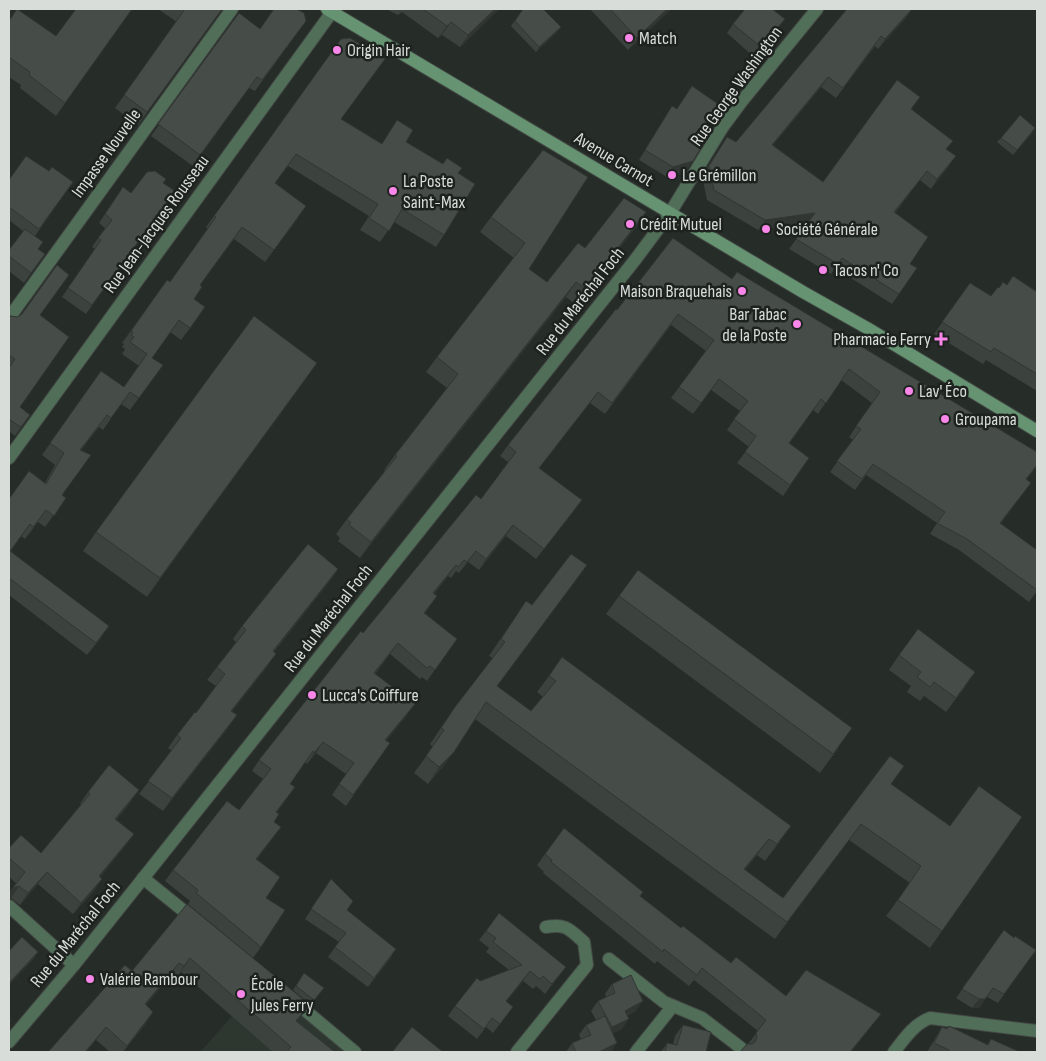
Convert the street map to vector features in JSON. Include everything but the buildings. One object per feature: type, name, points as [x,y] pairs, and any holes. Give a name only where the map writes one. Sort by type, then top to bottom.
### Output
[{"type":"street","name":"Impasse Nouvelle","points":[[9,318],[232,9]]},
{"type":"street","name":"Rue George Washington","points":[[670,213],[722,128],[742,100],[817,9]]},
{"type":"street","name":"Avenue Carnot","points":[[330,10],[1037,431]]},
{"type":"street","name":"Rue Jean-Jacques Rousseau","points":[[9,458],[330,10]]},
{"type":"street","name":"Rue du Maréchal Foch","points":[[9,1042],[144,878],[670,213]]},
{"type":"street","points":[[144,878],[205,928]]},
{"type":"street","points":[[9,906],[74,965]]},
{"type":"street","points":[[517,1052],[587,965],[584,942],[569,930],[558,925],[546,927]]},
{"type":"street","points":[[609,959],[664,1002],[672,1007],[702,1018],[741,1048]]},
{"type":"street","points":[[288,996],[355,1052]]},
{"type":"street","points":[[636,1052],[672,1007]]},
{"type":"street","points":[[898,1051],[912,1030],[930,1018],[1037,1031]]},
{"type":"shaded area","name":"École Jules Ferry","points":[[153,947],[302,1016],[346,1052],[200,1052],[232,1016]]},
{"type":"place","name":"Match","points":[[629,38]]},
{"type":"place","name":"Origin Hair","points":[[337,50]]},
{"type":"place","name":"Le Grémillon","points":[[672,175]]},
{"type":"place","name":"La Poste Saint-Max","points":[[393,191]]},
{"type":"place","name":"Crédit Mutuel","points":[[630,224]]},
{"type":"place","name":"Société Générale","points":[[766,229]]},
{"type":"place","name":"Tacos n' Co","points":[[823,270]]},
{"type":"place","name":"Maison Braquehais","points":[[742,291]]},
{"type":"place","name":"Bar Tabac de la Poste","points":[[797,324]]},
{"type":"place","name":"Pharmacie Ferry","points":[[941,339]]},
{"type":"place","name":"Lav' Éco","points":[[909,391]]},
{"type":"place","name":"Groupama","points":[[945,419]]},
{"type":"place","name":"Lucca's Coiffure","points":[[312,695]]},
{"type":"place","name":"Valérie Rambour","points":[[90,979]]},
{"type":"place","name":"École Jules Ferry","points":[[241,994]]}]
